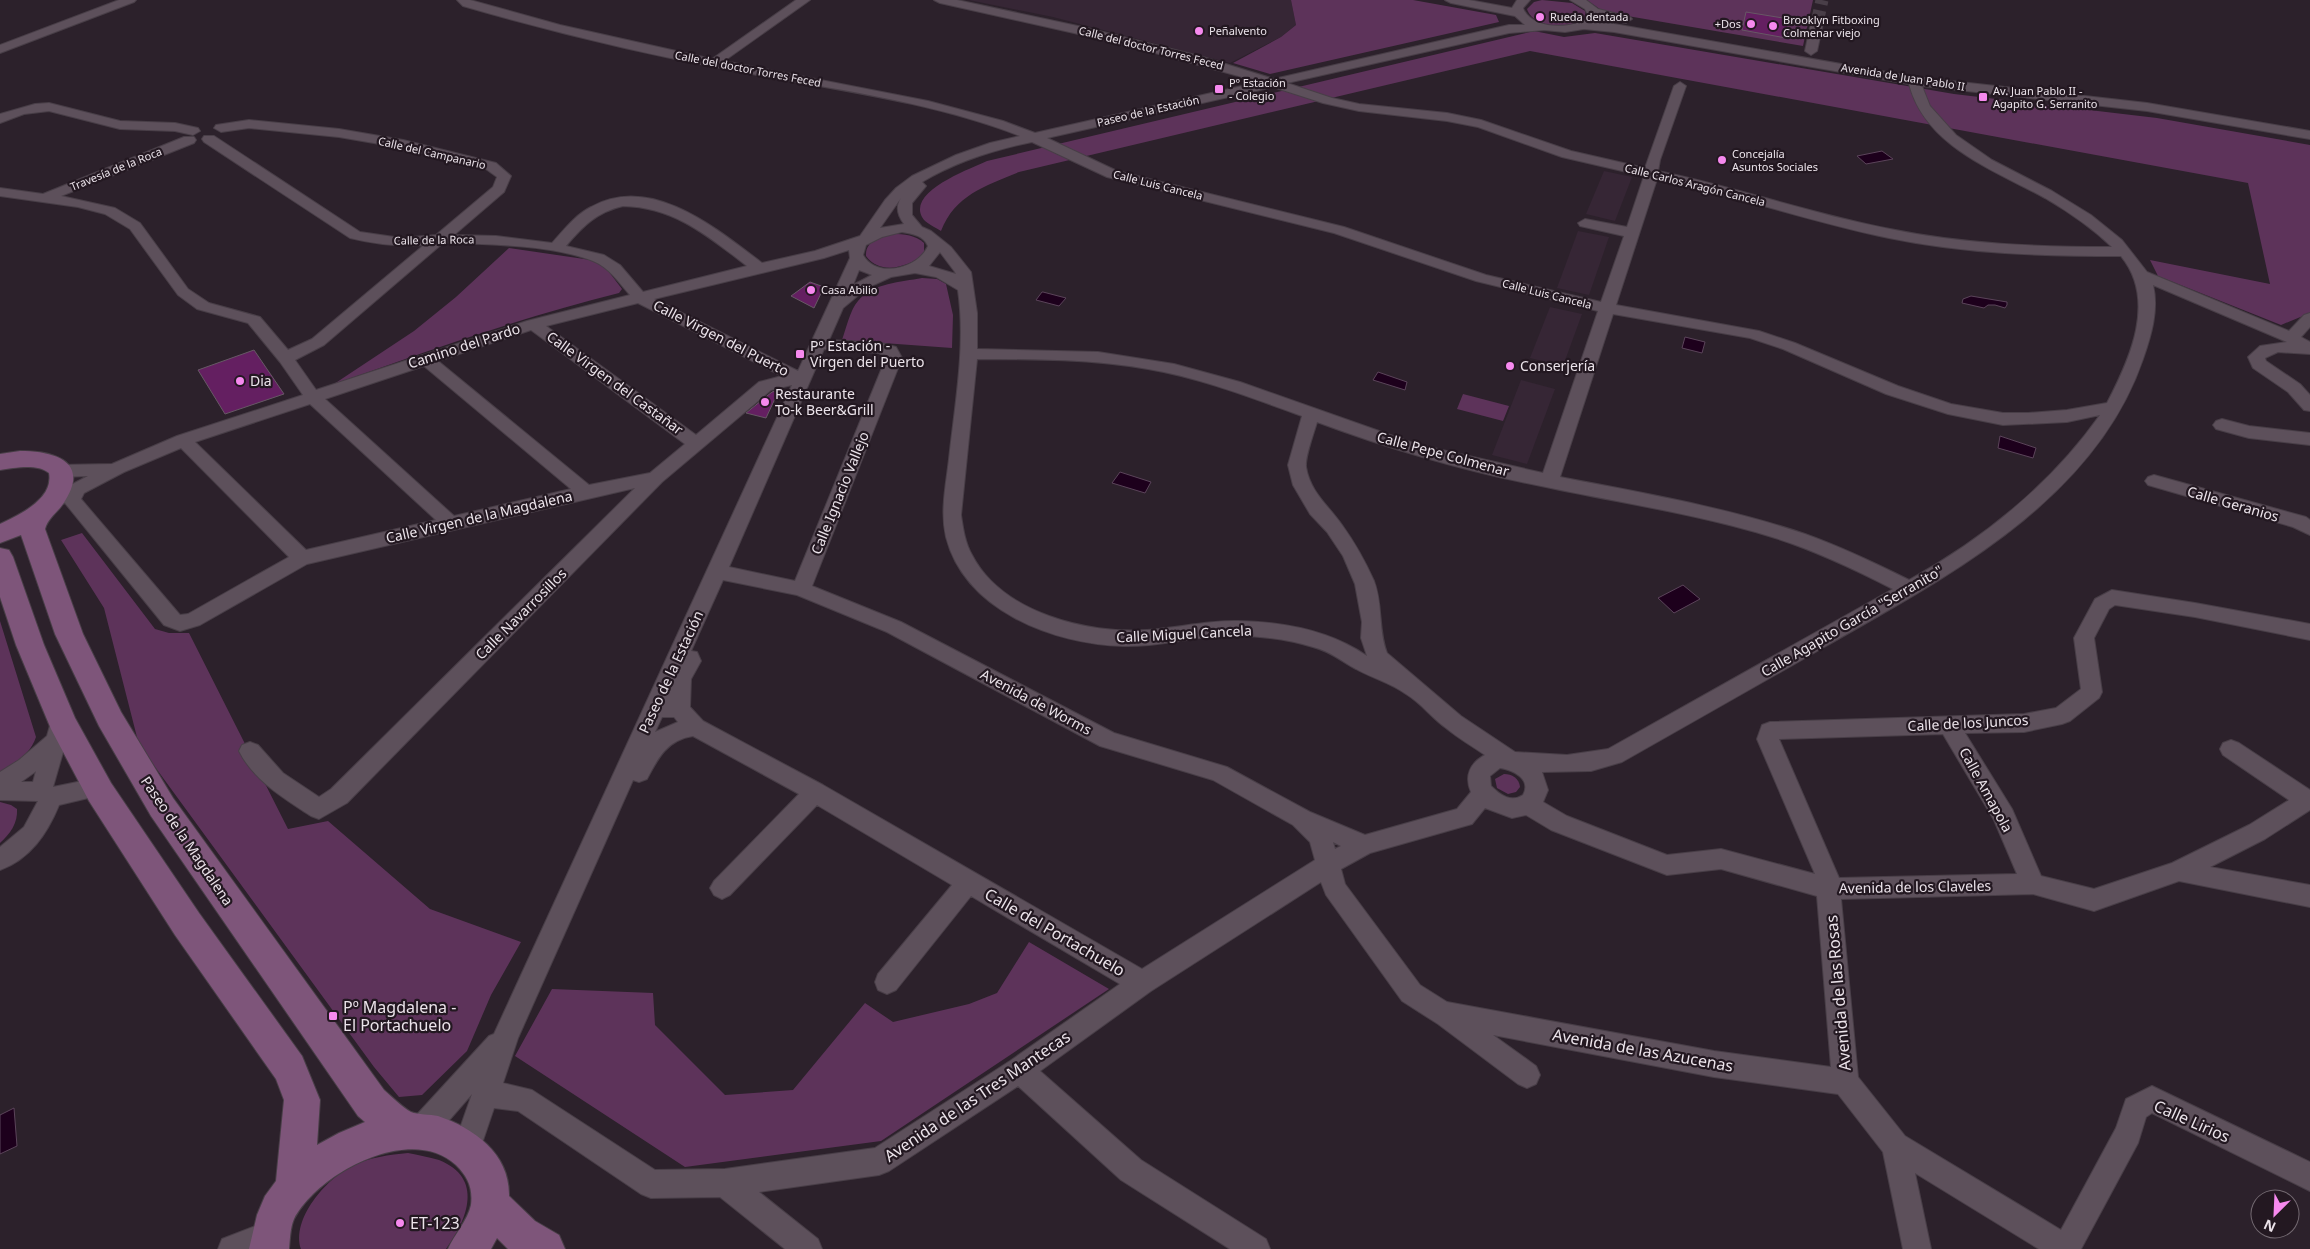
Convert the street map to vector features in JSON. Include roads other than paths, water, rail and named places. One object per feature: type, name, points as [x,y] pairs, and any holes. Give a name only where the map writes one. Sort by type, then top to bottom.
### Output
[{"type":"main road","points":[[0,462],[35,458],[51,463],[60,471],[62,481],[58,491],[43,509],[0,534]]},
{"type":"main road","name":"Paseo de la Magdalena","points":[[43,509],[32,529],[69,634],[108,718],[162,807],[371,1103],[413,1131]]},
{"type":"main road","points":[[0,557],[59,730],[187,924],[289,1068],[302,1100],[294,1188]]},
{"type":"main road","points":[[270,1242],[280,1207],[294,1188],[317,1168],[341,1152],[384,1134],[413,1131],[452,1140],[467,1148],[478,1159],[489,1181],[490,1204],[482,1227],[468,1249]]},
{"type":"main road","points":[[490,1204],[521,1236],[545,1249]]},
{"type":"street","points":[[0,41],[110,0]]},
{"type":"street","points":[[0,49],[130,0]]},
{"type":"street","name":"Calle del doctor Torres Feced","points":[[463,0],[467,4],[534,23],[620,44],[877,94],[997,124],[1034,136]]},
{"type":"street","points":[[714,63],[804,0]]},
{"type":"street","name":"Calle del doctor Torres Feced","points":[[940,0],[1082,30],[1234,69],[1272,82]]},
{"type":"street","points":[[1451,0],[1520,15],[1543,27]]},
{"type":"street","points":[[1520,15],[1518,4],[1524,0]]},
{"type":"street","points":[[1578,0],[1595,12],[1594,21],[1586,26]]},
{"type":"street","name":"Avenida de Juan Pablo II","points":[[1595,12],[1915,72],[2200,103]]},
{"type":"street","name":"Paseo de la Estación","points":[[1509,29],[1520,15]]},
{"type":"street","points":[[1811,51],[1817,23]]},
{"type":"street","name":"Avenida de Juan Pablo II","points":[[1543,27],[1566,29],[1586,26],[1614,28],[1915,72],[2310,134]]},
{"type":"street","name":"Paseo de la Estación","points":[[467,1148],[506,1036],[803,380],[856,257],[859,244],[866,238],[882,212],[906,186],[960,158],[995,146],[1034,136],[1509,29],[1543,27]]},
{"type":"street","points":[[1915,72],[1923,106],[1943,131],[1964,150],[1999,172],[2058,200],[2086,218],[2124,252],[2144,283],[2179,291],[2290,338],[2310,349]]},
{"type":"street","name":"Calle Carlos Aragón Cancela","points":[[1272,82],[1345,105],[1374,111],[1467,120],[1493,127],[1548,149],[1572,156],[1755,198],[1856,226],[1918,240],[2030,252],[2124,252]]},
{"type":"street","points":[[1549,482],[1632,233],[1651,173],[1653,160],[1680,86]]},
{"type":"street","points":[[2166,98],[2171,111]]},
{"type":"street","points":[[0,119],[32,107],[49,106],[64,108],[120,125],[178,126],[198,141],[209,139],[221,132],[221,128],[208,126],[191,135]]},
{"type":"street","name":"Calle del Campanario","points":[[221,128],[249,124],[339,133],[403,144],[491,166],[504,176],[499,189],[318,342],[286,358]]},
{"type":"street","name":"Travesía de la Roca","points":[[44,198],[191,135]]},
{"type":"street","name":"Calle Luis Cancela","points":[[1034,136],[1112,174],[1331,228],[1481,278],[1606,308],[1753,334],[1789,346],[1892,390],[1948,409],[2003,418],[2028,419],[2067,416],[2115,407]]},
{"type":"street","name":"Calle de la Roca","points":[[209,139],[355,234],[376,240],[401,242],[440,239],[496,240],[556,248],[599,258],[615,268],[639,297]]},
{"type":"street","name":"Paseo de la Estación","points":[[916,230],[905,215],[905,203],[914,191],[937,170]]},
{"type":"street","points":[[0,192],[78,203],[110,211],[135,226],[183,292],[203,306],[254,320],[286,358],[312,396],[450,523]]},
{"type":"street","points":[[556,248],[589,215],[600,207],[615,203],[649,204],[681,214],[704,226],[759,268]]},
{"type":"street","points":[[1585,223],[1632,233]]},
{"type":"street","name":"Camino del Pardo","points":[[43,509],[118,468],[183,440],[533,324],[819,255],[892,229],[916,230]]},
{"type":"street","name":"Calle Miguel Cancela","points":[[916,230],[946,250],[963,272],[969,313],[969,354],[952,515],[955,538],[964,560],[978,578],[996,595],[1018,610],[1044,623],[1085,635],[1147,638],[1214,629],[1260,630],[1295,635],[1342,649],[1361,662],[1414,688]]},
{"type":"street","points":[[914,268],[931,258],[935,246],[933,240]]},
{"type":"street","name":"Camino del Pardo","points":[[819,255],[856,257]]},
{"type":"street","points":[[856,257],[872,270],[890,272],[914,268],[934,270],[951,276],[965,288]]},
{"type":"street","name":"Paseo de la Estación","points":[[835,308],[862,285],[890,272]]},
{"type":"street","name":"Calle Agapito García \"Serranito\"","points":[[1514,761],[1580,764],[1614,756],[1909,590],[1983,542],[2042,494],[2070,466],[2099,432],[2115,407],[2135,364],[2145,324],[2144,283]]},
{"type":"street","name":"Calle Virgen del Puerto","points":[[639,297],[803,380]]},
{"type":"street","points":[[2290,338],[2310,318]]},
{"type":"street","name":"Calle Virgen del Castañar","points":[[533,324],[696,443]]},
{"type":"street","name":"Calle Ignacio Vallejo","points":[[802,589],[894,358],[890,351],[880,348],[819,344]]},
{"type":"street","points":[[2310,349],[2276,346],[2262,350],[2256,357],[2259,364],[2294,388],[2310,406]]},
{"type":"street","name":"Calle Pepe Colmenar","points":[[969,354],[1045,354],[1135,361],[1209,378],[1411,448],[1549,482],[1630,496],[1762,527],[1861,564],[1909,590]]},
{"type":"street","points":[[426,359],[586,492]]},
{"type":"street","name":"Calle Navarrosillos","points":[[250,751],[275,780],[319,809],[339,796],[656,478],[765,386],[788,380],[803,380]]},
{"type":"street","points":[[1311,414],[1297,465],[1298,472],[1302,485],[1317,509],[1334,527],[1352,554],[1365,584],[1372,622],[1371,638],[1342,649]]},
{"type":"street","name":"Calle Luis Cancela","points":[[2067,416],[2085,421],[2099,432]]},
{"type":"street","points":[[2222,425],[2249,432],[2310,439]]},
{"type":"street","points":[[76,490],[72,500],[171,620],[180,623],[193,620],[302,558],[183,440]]},
{"type":"street","name":"Camino del Pardo","points":[[60,471],[118,468]]},
{"type":"street","name":"Calle Virgen de la Magdalena","points":[[302,558],[586,492],[656,478]]},
{"type":"street","name":"Calle Geranios","points":[[2154,481],[2299,522],[2310,528]]},
{"type":"street","name":"Avenida de Worms","points":[[717,572],[802,589],[894,628],[1108,740],[1219,773],[1301,818],[1320,837],[1327,866]]},
{"type":"street","name":"Calle de los Juncos","points":[[1770,731],[2024,723],[2062,715],[2092,692],[2084,638],[2102,604],[2112,597],[2195,610],[2310,632]]},
{"type":"street","name":"Calle Miguel Cancela","points":[[1371,638],[1378,658],[1453,722],[1514,761]]},
{"type":"street","points":[[603,820],[627,799],[648,752],[685,721],[681,679],[691,661],[683,645]]},
{"type":"street","name":"Calle del Portachuelo","points":[[653,709],[685,721],[815,792],[1142,982]]},
{"type":"street","name":"Calle Miguel Cancela","points":[[1453,722],[1473,752],[1480,786]]},
{"type":"street","name":"Calle Amapola","points":[[1949,725],[2004,816],[2033,884]]},
{"type":"street","points":[[0,784],[27,766],[59,730]]},
{"type":"street","points":[[0,860],[24,844],[40,824],[59,730]]},
{"type":"street","name":"Avenida de las Rosas","points":[[1770,731],[1768,739],[1827,874],[1830,889],[1845,1082],[1895,1146],[1917,1249]]},
{"type":"street","points":[[2179,871],[2256,832],[2307,800],[2231,749]]},
{"type":"street","points":[[1327,866],[1364,845],[1464,817],[1480,786],[1481,769],[1488,763],[1498,759],[1514,761],[1533,774],[1533,797],[1513,808],[1504,807],[1489,800],[1480,786]]},
{"type":"street","name":"Calle Agapito García \"Serranito\"","points":[[1533,797],[1555,774],[1580,764]]},
{"type":"street","points":[[0,791],[46,794],[98,787]]},
{"type":"street","points":[[722,888],[815,792]]},
{"type":"street","name":"Avenida de los Claveles","points":[[1533,797],[1558,824],[1667,865],[1721,859],[1830,889],[2033,884],[2094,900],[2179,871],[2310,896]]},
{"type":"street","points":[[1301,818],[1364,845]]},
{"type":"street","name":"Avenida de las Tres Mantecas","points":[[485,1093],[523,1099],[651,1184],[725,1183],[879,1161],[1019,1070],[1142,982],[1327,866]]},
{"type":"street","name":"Avenida de las Azucenas","points":[[1327,866],[1334,888],[1411,993],[1527,1074]]},
{"type":"street","points":[[887,982],[968,882]]},
{"type":"street","name":"Avenida de las Azucenas","points":[[1442,1013],[1714,1064],[1845,1082]]},
{"type":"street","name":"Paseo de la Estación","points":[[413,1131],[506,1036]]},
{"type":"street","points":[[1019,1070],[1131,1170],[1256,1249]]},
{"type":"street","name":"Calle Lirios","points":[[2066,1249],[2128,1133],[2135,1108],[2152,1099],[2310,1177]]},
{"type":"street","points":[[1895,1146],[2066,1249]]},
{"type":"street","points":[[725,1183],[808,1249]]},
{"type":"street","points":[[232,1249],[270,1242]]},
{"type":"tunnel","points":[[1817,23],[1822,0]]},
{"type":"place","name":"Rueda dentada","points":[[1540,17]]},
{"type":"place","name":"+Dos","points":[[1751,24]]},
{"type":"place","name":"Brooklyn Fitboxing Colmenar viejo","points":[[1773,26]]},
{"type":"place","name":"Peñalvento","points":[[1199,31]]},
{"type":"place","name":"Pº Estación - Colegio","points":[[1219,89]]},
{"type":"place","name":"Av. Juan Pablo II - Agapito G. Serranito","points":[[1983,97]]},
{"type":"place","name":"Concejalía Asuntos Sociales","points":[[1722,160]]},
{"type":"place","name":"Casa Abilio","points":[[811,290]]},
{"type":"place","name":"Pº Estación - Virgen del Puerto","points":[[800,354]]},
{"type":"place","name":"Conserjería","points":[[1510,366]]},
{"type":"place","name":"Dia","points":[[240,381]]},
{"type":"place","name":"Restaurante To-k Beer&Grill","points":[[765,402]]},
{"type":"place","name":"Pº Magdalena - El Portachuelo","points":[[333,1016]]},
{"type":"place","name":"ET-123","points":[[400,1223]]}]
